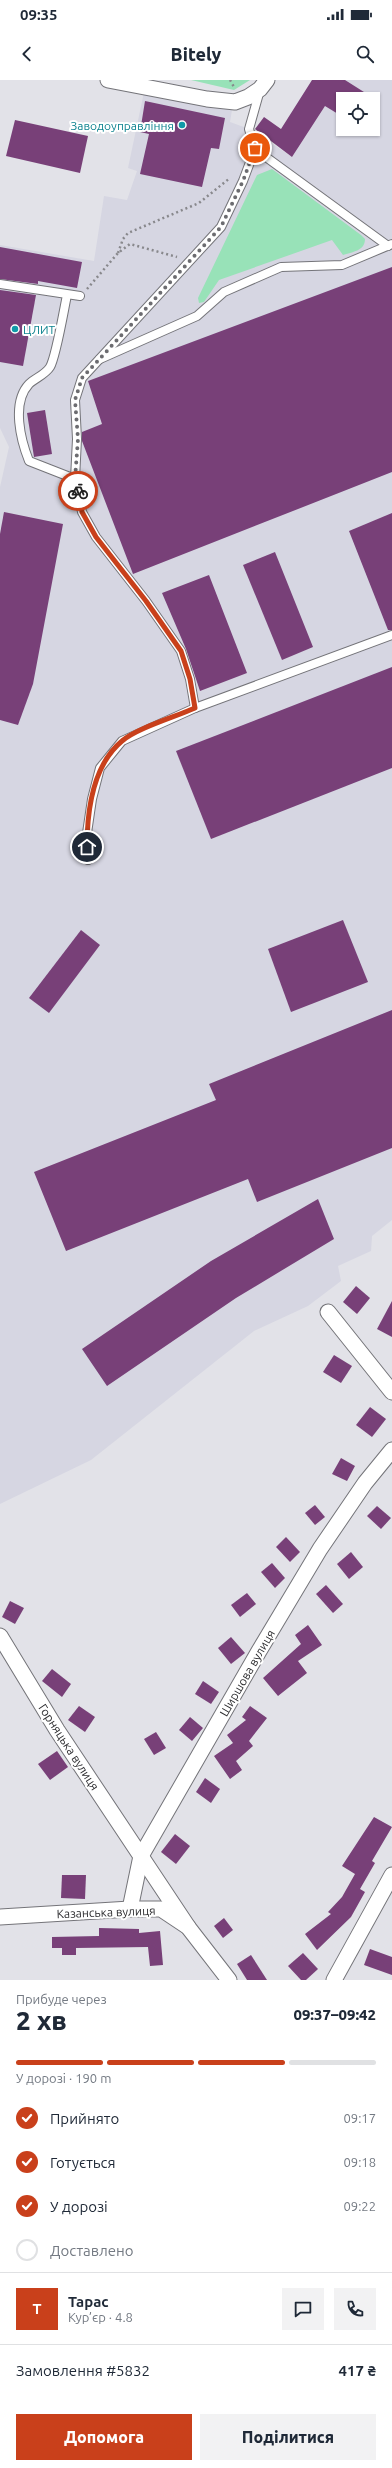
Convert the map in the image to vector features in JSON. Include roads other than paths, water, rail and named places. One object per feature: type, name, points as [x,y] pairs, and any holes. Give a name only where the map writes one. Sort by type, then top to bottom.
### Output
[{"type":"street","points":[[108,80],[207,99],[235,102],[263,85]]},
{"type":"street","points":[[328,1312],[392,1392]]},
{"type":"street","name":"Ширшова вулиця","points":[[130,1909],[141,1856],[259,1651],[329,1536],[365,1483],[392,1450]]},
{"type":"street","name":"Горняцька вулиця","points":[[0,1636],[56,1730],[188,1927]]},
{"type":"street","points":[[334,1980],[392,1875]]},
{"type":"street","name":"Казанська вулиця","points":[[0,1917],[130,1909],[161,1910],[188,1927],[229,1980]]},
{"type":"lane","points":[[195,708],[190,679],[181,651],[146,601],[96,537],[82,512],[75,479],[78,439],[75,400],[82,378],[96,361],[221,227],[250,163],[255,148],[250,129],[263,85]]},
{"type":"lane","points":[[255,148],[390,245]]},
{"type":"lane","points":[[96,361],[197,316],[224,292],[281,267],[342,265],[390,245]]},
{"type":"lane","points":[[0,284],[80,296]]},
{"type":"lane","points":[[67,295],[51,366],[41,377],[29,384],[23,395],[20,409],[21,436],[29,461],[75,479]]},
{"type":"lane","points":[[88,860],[87,833],[92,799],[100,768],[122,741],[195,708],[392,635]]},
{"type":"place","name":"Заводоуправління","points":[[182,125]]},
{"type":"place","name":"ЦЛИТ","points":[[15,329]]}]
